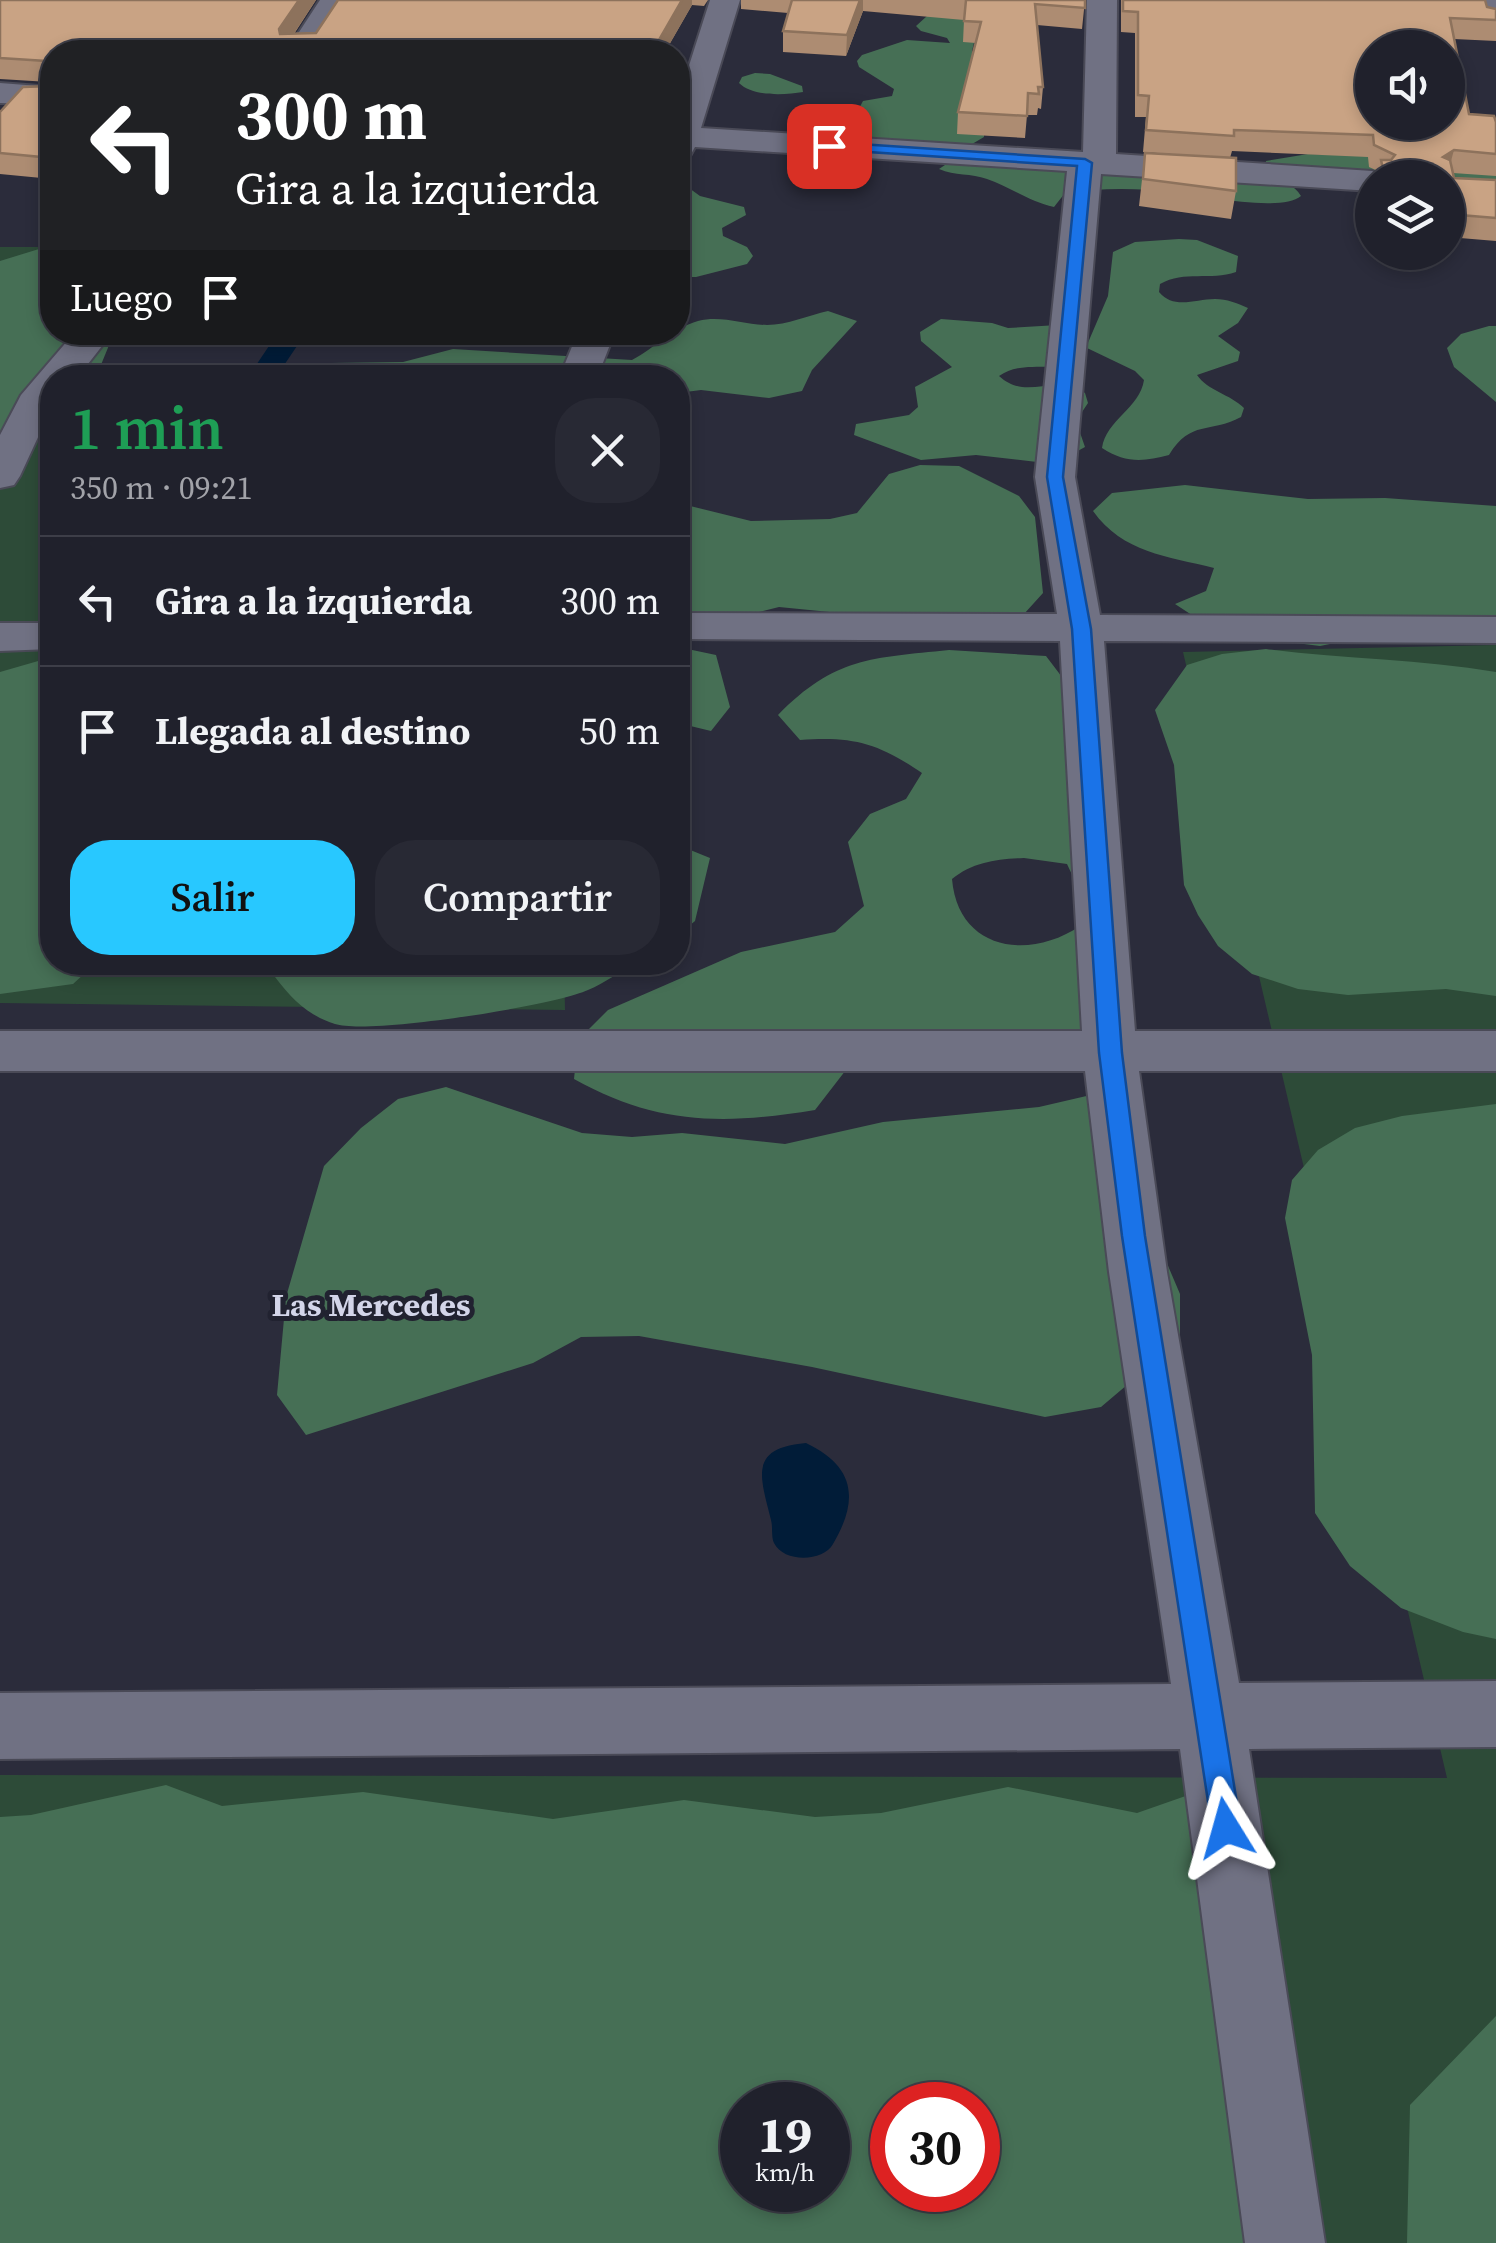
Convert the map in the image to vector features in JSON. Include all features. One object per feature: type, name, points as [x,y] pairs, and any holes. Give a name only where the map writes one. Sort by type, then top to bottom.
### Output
[{"type":"street","points":[[309,40],[335,0]]},
{"type":"street","points":[[690,107],[724,0]]},
{"type":"street","points":[[1102,0],[1092,163],[1055,477],[1082,629],[1110,1053],[1138,1272],[1210,1715],[1285,2243]]},
{"type":"street","points":[[1491,0],[1496,20]]},
{"type":"street","points":[[0,92],[40,95]]},
{"type":"street","points":[[690,142],[1355,181]]},
{"type":"street","points":[[66,365],[83,345]]},
{"type":"street","points":[[0,476],[40,397]]},
{"type":"street","points":[[690,626],[1496,630]]},
{"type":"street","points":[[0,637],[40,636]]},
{"type":"street","points":[[0,1052],[1496,1051]]},
{"type":"street","points":[[0,1726],[1496,1714]]},
{"type":"green space","points":[[955,15],[979,22],[972,51],[983,63],[984,137],[967,147],[816,138],[820,131],[849,127],[863,101],[892,96],[894,89],[859,67],[857,61],[862,55],[907,40],[950,43],[947,38],[916,26],[927,16]]},
{"type":"green space","points":[[770,74],[802,86],[803,92],[761,93],[739,83],[742,77]]},
{"type":"green space","points":[[1308,154],[1496,160],[1496,182],[1465,180],[1465,160],[1355,160],[1355,173],[1265,168],[1266,161]]},
{"type":"green space","points":[[948,163],[1211,176],[1238,183],[1274,181],[1290,185],[1301,196],[1291,201],[1258,203],[1105,189],[1065,193],[1054,207],[987,179],[939,169]]},
{"type":"green space","points":[[690,189],[700,196],[744,207],[746,215],[722,228],[723,236],[747,247],[753,256],[747,264],[690,277]]},
{"type":"green space","points":[[1197,240],[1238,256],[1236,272],[1169,280],[1160,284],[1159,292],[1171,301],[1219,299],[1248,308],[1238,323],[1218,336],[1240,352],[1238,361],[1197,375],[1244,408],[1241,417],[1185,436],[1169,455],[1134,460],[1110,453],[1102,448],[1105,438],[1136,398],[1144,380],[1135,371],[1087,348],[1085,356],[1074,362],[1019,368],[999,376],[1020,387],[1062,385],[1085,393],[1088,403],[1076,421],[1085,447],[1054,464],[976,455],[921,460],[854,435],[856,424],[909,415],[918,407],[915,387],[952,367],[921,341],[920,332],[941,319],[1008,328],[1058,325],[1087,345],[1108,296],[1113,252],[1135,242]]},
{"type":"green space","points":[[0,247],[40,247],[40,345],[48,345],[28,408],[40,410],[40,975],[564,975],[565,1010],[0,1003]]},
{"type":"green space","points":[[40,249],[40,345],[109,345],[101,365],[40,365],[40,432],[0,437],[0,261]]},
{"type":"green space","points":[[828,311],[857,321],[812,370],[802,391],[769,398],[690,391],[690,365],[326,365],[403,362],[453,349],[632,360],[655,345],[690,345],[690,324],[698,321],[716,319],[758,325],[790,322]]},
{"type":"green space","points":[[1496,326],[1496,402],[1454,367],[1447,348],[1461,334]]},
{"type":"green space","points":[[920,465],[959,466],[1019,496],[1035,517],[1043,593],[1024,614],[860,615],[779,607],[701,627],[690,626],[690,506],[751,521],[830,519],[857,513],[889,474]]},
{"type":"green space","points":[[1185,485],[1308,499],[1385,498],[1496,506],[1496,630],[1395,631],[1320,646],[1241,636],[1204,623],[1175,604],[1206,591],[1214,568],[1132,544],[1093,511],[1112,493]]},
{"type":"green space","points":[[1496,645],[1496,2243],[0,2243],[0,1775],[1447,1778],[1183,652]]},
{"type":"green space","points":[[1266,649],[1496,672],[1496,996],[1446,989],[1348,995],[1298,989],[1252,974],[1218,946],[1184,885],[1174,765],[1155,710],[1187,665],[1222,654]]},
{"type":"green space","points":[[690,650],[716,655],[730,707],[711,731],[690,726]]},
{"type":"green space","points":[[949,650],[1046,656],[1065,681],[1103,1049],[866,1044],[815,1110],[750,1118],[662,1113],[604,1094],[574,1079],[578,1040],[608,1010],[741,952],[835,932],[864,906],[848,842],[870,814],[906,799],[922,773],[864,744],[835,739],[800,740],[778,715],[837,671],[876,659]],"holes":[[[1024,858],[1067,864],[1074,879],[1080,926],[1060,937],[1018,945],[981,934],[967,921],[957,903],[952,879],[977,865]]]},
{"type":"green space","points":[[40,660],[40,975],[83,975],[73,984],[0,994],[0,672]]},
{"type":"green space","points":[[690,850],[710,858],[695,921],[690,925]]},
{"type":"green space","points":[[615,975],[588,990],[538,1004],[384,1026],[335,1024],[316,1016],[301,1006],[275,977]]},
{"type":"green space","points":[[446,1087],[582,1133],[632,1137],[682,1133],[785,1144],[883,1122],[1039,1107],[1095,1094],[1180,1294],[1180,1340],[1101,1407],[1045,1417],[812,1367],[639,1336],[581,1337],[533,1363],[306,1435],[277,1395],[286,1297],[324,1166],[361,1128],[398,1099]]},
{"type":"green space","points":[[1496,1104],[1496,1639],[1463,1632],[1401,1608],[1350,1566],[1315,1513],[1312,1355],[1285,1218],[1292,1180],[1318,1150],[1355,1128],[1402,1116]]},
{"type":"green space","points":[[166,1785],[222,1806],[363,1792],[553,1819],[684,1800],[815,1817],[881,1813],[1008,1787],[1137,1813],[1197,1792],[1289,2243],[0,2243],[0,1817],[31,1815]]},
{"type":"green space","points":[[1496,2016],[1496,2243],[1407,2243],[1410,2105]]},
{"type":"water","points":[[270,345],[297,346],[284,365],[256,365]]},
{"type":"water","points":[[806,1443],[822,1452],[843,1473],[849,1498],[833,1544],[821,1554],[804,1558],[786,1554],[774,1543],[762,1478],[766,1458],[774,1451]]},
{"type":"building","points":[[0,0],[299,0],[279,29],[280,34],[316,33],[338,0],[682,0],[659,40],[40,40],[40,61],[0,58]]},
{"type":"building","points":[[792,0],[860,0],[847,35],[783,31]]},
{"type":"building","points":[[966,0],[1085,0],[1085,8],[1035,4],[1043,87],[1038,87],[1039,94],[1028,93],[1027,116],[958,112],[981,22],[964,21]]},
{"type":"building","points":[[1123,0],[1485,0],[1487,7],[1496,9],[1496,20],[1450,18],[1452,30],[1355,30],[1355,134],[1234,130],[1234,136],[1146,130],[1149,96],[1138,95],[1138,12],[1123,11]]},
{"type":"building","points":[[40,86],[40,157],[0,153],[0,112],[23,87]]},
{"type":"building","points":[[1465,94],[1469,114],[1494,116],[1496,122],[1496,154],[1454,150],[1443,157],[1450,160],[1391,160],[1395,155],[1374,145],[1374,140],[1465,140]]},
{"type":"building","points":[[1145,153],[1236,158],[1236,191],[1143,179]]},
{"type":"building","points":[[1465,179],[1496,180],[1496,218],[1465,215]]},
{"type":"district","name":"Las Mercedes","points":[[371,1305]]},
{"type":"route","points":[[829,146],[1085,163],[1055,477],[1082,629],[1110,1053],[1138,1272],[1226,1828]]}]
